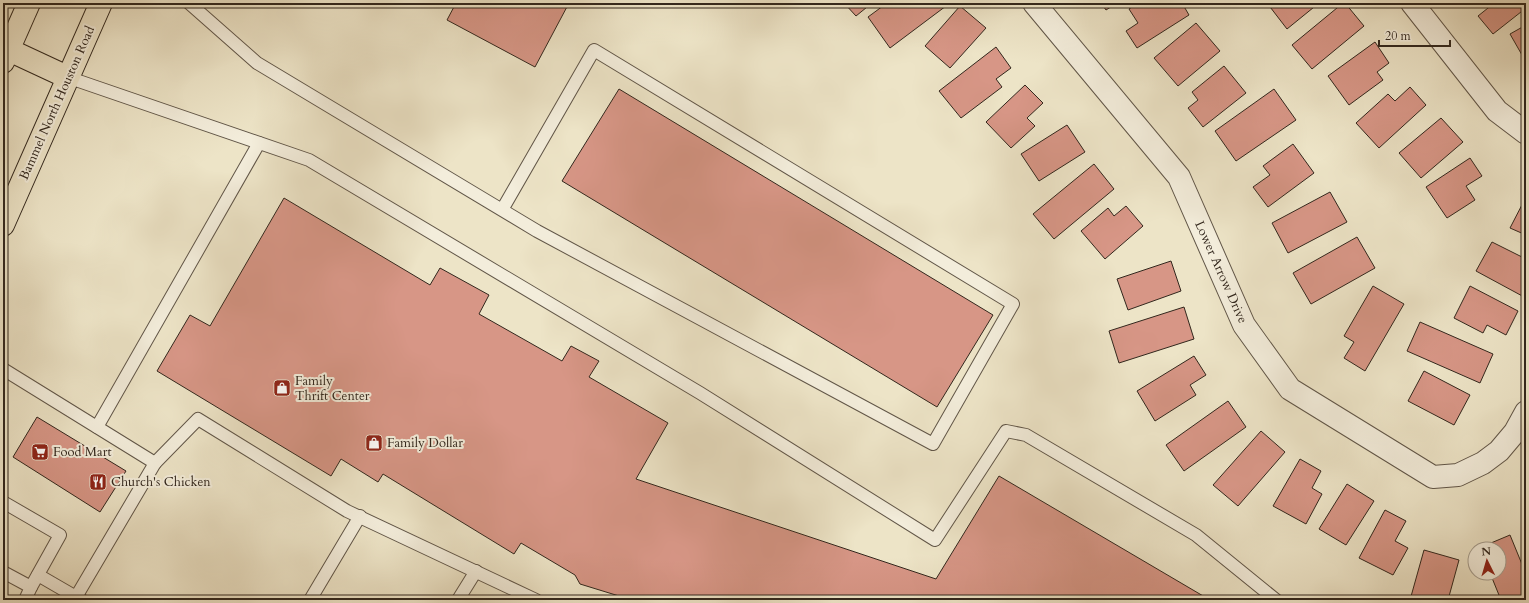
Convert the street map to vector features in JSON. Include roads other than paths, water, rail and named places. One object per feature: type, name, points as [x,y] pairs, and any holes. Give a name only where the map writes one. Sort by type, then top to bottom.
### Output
[{"type":"main road","points":[[29,3],[5,53],[67,78]]},
{"type":"main road","name":"Bammel North Houston Road","points":[[3,226],[101,3]]},
{"type":"street","name":"Lower Arrow Drive","points":[[1034,3],[1180,177],[1244,325],[1290,389],[1433,477],[1458,475],[1483,463],[1498,451],[1515,432],[1526,412]]},
{"type":"street","points":[[1412,3],[1497,111],[1526,133]]},
{"type":"lane","points":[[189,3],[257,63],[502,210],[933,444],[1013,304],[594,50],[502,210]]},
{"type":"lane","points":[[67,78],[309,160],[700,393],[935,540],[1006,431],[1026,435],[1196,535],[1276,600]]},
{"type":"lane","points":[[97,428],[260,143]]},
{"type":"lane","points":[[3,369],[155,463]]},
{"type":"lane","points":[[38,575],[79,598],[155,463],[198,420],[347,511],[476,572],[523,597],[536,600]]},
{"type":"lane","points":[[3,502],[60,535],[25,600]]},
{"type":"lane","points":[[310,600],[360,516]]},
{"type":"lane","points":[[3,572],[31,587]]},
{"type":"lane","points":[[458,600],[476,572]]},
{"type":"place","name":"Family Thrift Center","points":[[282,388]]},
{"type":"place","name":"Family Dollar","points":[[374,443]]},
{"type":"place","name":"Food Mart","points":[[40,452]]},
{"type":"place","name":"Church's Chicken","points":[[98,482]]}]
